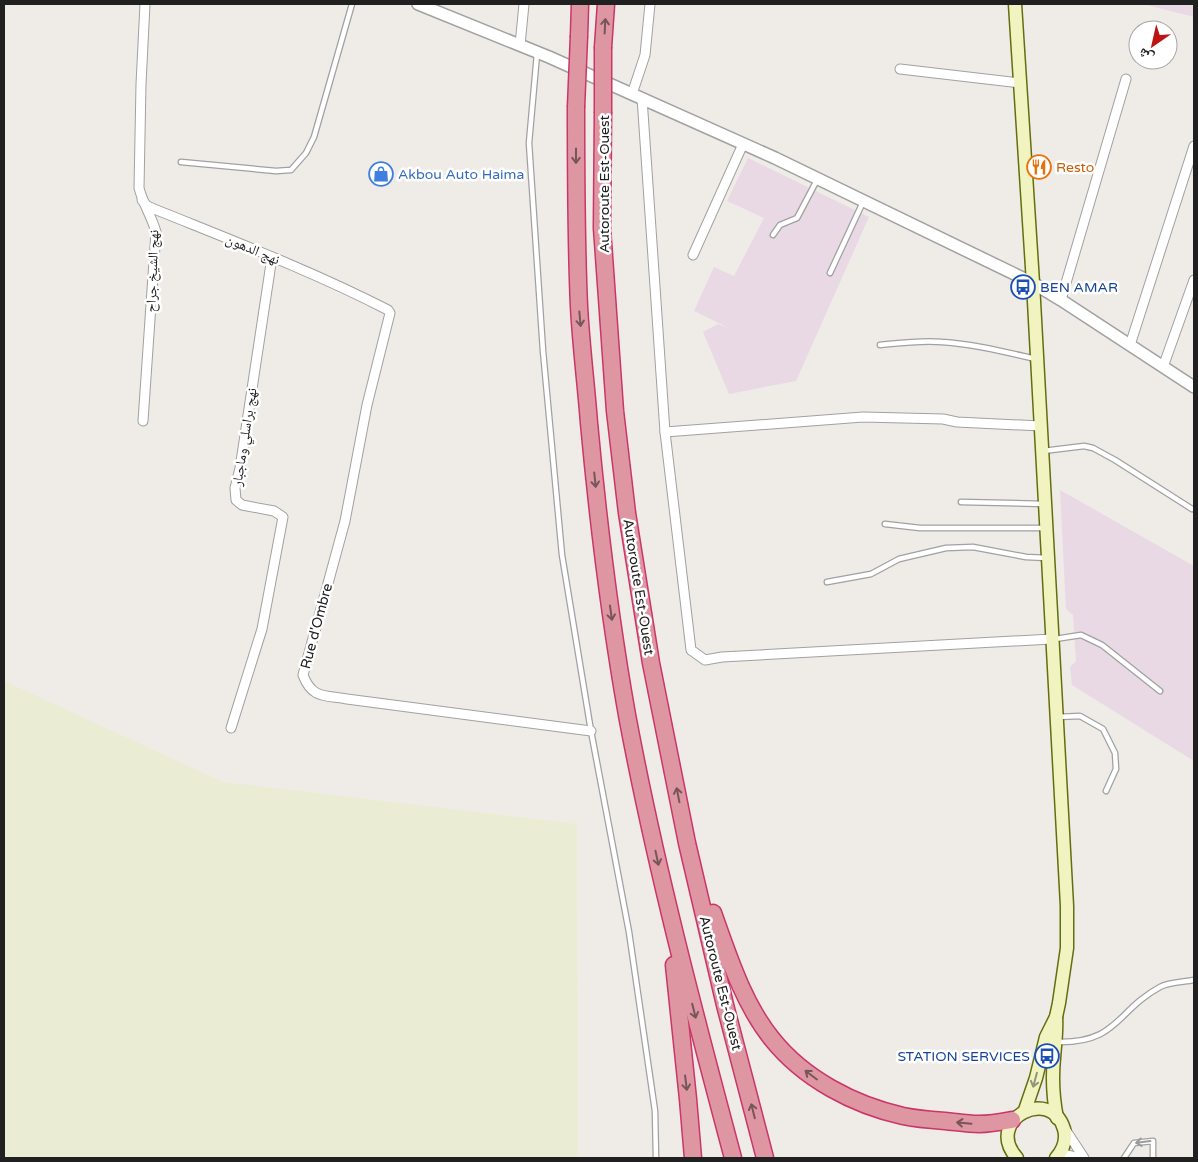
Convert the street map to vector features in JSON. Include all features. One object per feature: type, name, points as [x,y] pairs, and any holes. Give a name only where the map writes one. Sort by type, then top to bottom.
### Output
[{"type":"highway","name":"Autoroute Est-Ouest","points":[[580,4],[576,108],[576,216],[579,308],[603,555],[627,713],[669,913],[733,1158]]},
{"type":"highway","name":"Autoroute Est-Ouest","points":[[606,4],[602,228],[615,411],[626,504],[651,663],[688,843],[725,1005],[765,1158]]},
{"type":"highway","points":[[688,843],[739,982],[766,1032],[791,1060],[818,1080],[843,1095],[874,1108],[905,1116],[978,1124],[1019,1115]]},
{"type":"highway","points":[[669,913],[693,1158]]},
{"type":"main road","points":[[1014,4],[1033,283],[1067,915],[1067,948],[1056,1018],[1053,1079],[1055,1105],[1065,1140],[1059,1156]]},
{"type":"main road","points":[[1017,1158],[1008,1145],[1009,1128],[1019,1115],[1036,1078],[1046,1037],[1056,1018]]},
{"type":"main road","points":[[1019,1115],[1034,1108],[1042,1109],[1050,1112],[1060,1122]]},
{"type":"street","name":"نهج الشيخ جراح","points":[[142,421],[156,232],[142,200],[140,188],[141,84],[145,4]]},
{"type":"street","points":[[418,4],[537,52],[743,144],[1033,283],[1194,387]]},
{"type":"street","points":[[520,45],[524,4]]},
{"type":"street","points":[[650,4],[645,55],[637,96],[665,432],[691,650],[705,660],[722,657],[1052,639]]},
{"type":"street","points":[[900,69],[1020,83]]},
{"type":"street","points":[[1061,300],[1126,79]]},
{"type":"street","points":[[693,255],[743,144]]},
{"type":"street","points":[[1130,345],[1194,146]]},
{"type":"street","name":"نهج الدهون","points":[[142,200],[147,206],[272,257],[364,298]]},
{"type":"street","name":"نهج براسلي وماجبار","points":[[231,728],[262,630],[283,517],[274,511],[242,505],[236,500],[235,488],[240,468],[272,257]]},
{"type":"street","points":[[1163,367],[1194,280]]},
{"type":"street","name":"Rue d'Ombre","points":[[364,298],[388,310],[390,313],[367,405],[345,521],[303,675],[307,685],[314,693],[347,699],[591,731]]},
{"type":"street","points":[[665,432],[863,417],[943,419],[957,422],[1041,426]]},
{"type":"street","points":[[1060,1122],[1084,1158]]},
{"type":"street","points":[[1059,1156],[1079,1158]]},
{"type":"lane","points":[[181,162],[276,171],[291,170],[306,153],[314,137],[352,4]]},
{"type":"lane","points":[[537,52],[529,143],[543,352],[562,555],[591,731],[628,932],[655,1111],[656,1158]]},
{"type":"lane","points":[[773,235],[780,225],[797,218],[818,179]]},
{"type":"lane","points":[[830,273],[863,201]]},
{"type":"lane","points":[[880,345],[941,342],[993,349],[1037,359]]},
{"type":"lane","points":[[1042,452],[1084,446],[1093,448],[1192,508]]},
{"type":"lane","points":[[961,502],[1045,504]]},
{"type":"lane","points":[[885,524],[920,528],[1046,528]]},
{"type":"lane","points":[[827,582],[871,574],[899,559],[946,548],[973,547],[1026,557],[1048,558]]},
{"type":"lane","points":[[1052,639],[1081,635],[1102,645],[1160,691]]},
{"type":"lane","points":[[1057,717],[1080,716],[1103,729],[1115,753],[1116,769],[1106,791]]},
{"type":"lane","points":[[1056,1042],[1074,1043],[1090,1040],[1111,1029],[1129,1010],[1161,986],[1194,980]]},
{"type":"lane","points":[[1124,1158],[1134,1143],[1152,1141],[1153,1158]]},
{"type":"shaded area","points":[[1143,4],[1194,4],[1194,17]]},
{"type":"shaded area","points":[[748,158],[869,217],[796,381],[729,394],[703,332],[718,324],[729,328],[694,311],[714,267],[734,276],[764,218],[727,201]]},
{"type":"shaded area","points":[[1060,490],[1194,566],[1194,761],[1072,685],[1070,667],[1076,661],[1073,615],[1066,609]]},
{"type":"green space","points":[[4,681],[223,782],[577,824],[578,1158],[4,1158]]},
{"type":"place","name":"Resto","points":[[1039,167]]},
{"type":"place","name":"Akbou Auto Haima","points":[[381,174]]},
{"type":"place","name":"BEN AMAR","points":[[1023,287]]},
{"type":"place","name":"STATION SERVICES","points":[[1047,1056]]}]
